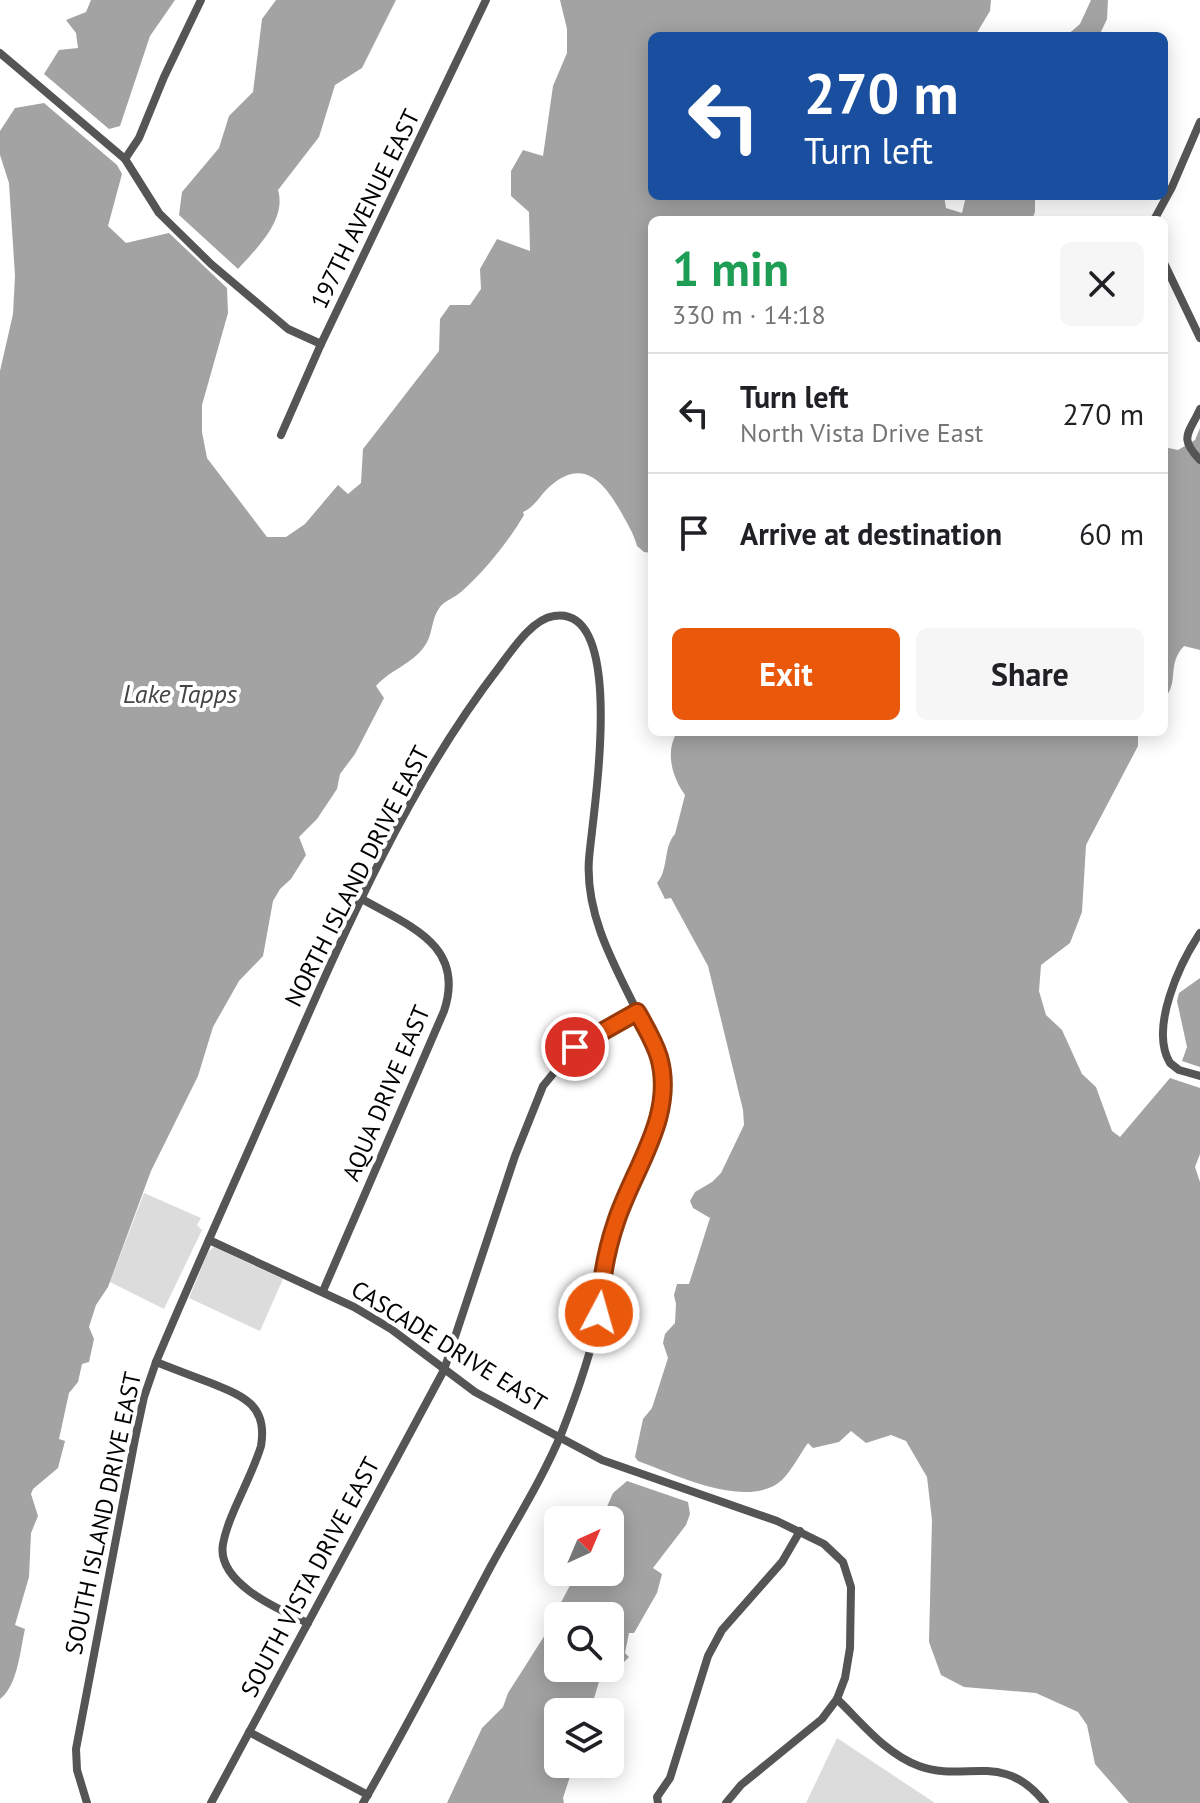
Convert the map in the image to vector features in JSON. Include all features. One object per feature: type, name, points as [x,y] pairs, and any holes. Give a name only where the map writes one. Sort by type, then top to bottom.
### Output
[{"type":"street","points":[[125,159],[139,138],[201,0]]},
{"type":"street","name":"197TH AVENUE EAST","points":[[281,435],[321,344],[486,0]]},
{"type":"street","points":[[0,53],[125,159],[159,213],[211,264],[288,329],[321,344]]},
{"type":"street","points":[[1168,194],[1200,122]]},
{"type":"street","points":[[1168,271],[1200,338]]},
{"type":"street","points":[[1200,409],[1186,436],[1187,444],[1200,460]]},
{"type":"street","name":"NORTH ISLAND DRIVE EAST","points":[[209,1240],[315,997],[362,899],[434,766],[490,679],[518,644],[542,620],[554,616],[574,617],[591,636],[600,671],[598,784],[589,856],[590,897],[604,939],[659,1057],[661,1099],[651,1140],[617,1219],[606,1257],[592,1344],[560,1437]]},
{"type":"street","name":"AQUA DRIVE EAST","points":[[323,1291],[444,1011],[450,987],[447,965],[434,944],[418,931],[362,899]]},
{"type":"street","points":[[1200,933],[1183,961],[1171,990],[1163,1038],[1165,1055],[1170,1063],[1179,1070],[1200,1076]]},
{"type":"street","name":"SOUTH VISTA DRIVE EAST","points":[[211,1803],[444,1370],[515,1156],[543,1086],[575,1047],[637,1012]]},
{"type":"street","name":"CASCADE DRIVE EAST","points":[[209,1240],[323,1291],[380,1322],[475,1392],[613,1465],[800,1531],[836,1554],[849,1578],[852,1618],[845,1678],[837,1699]]},
{"type":"street","name":"SOUTH ISLAND DRIVE EAST","points":[[87,1803],[77,1770],[76,1749],[135,1439],[156,1362],[209,1240]]},
{"type":"street","points":[[156,1362],[241,1396],[255,1408],[263,1430],[261,1446],[226,1536],[223,1556],[233,1577],[249,1591],[308,1623]]},
{"type":"street","points":[[249,1732],[365,1799],[560,1437]]},
{"type":"street","points":[[658,1803],[657,1797],[670,1778],[682,1744],[708,1656],[722,1630],[782,1562],[800,1531]]},
{"type":"street","points":[[726,1803],[741,1785],[822,1719],[837,1699],[891,1750],[909,1762],[929,1769],[999,1772],[1029,1787],[1045,1803]]},
{"type":"shaded area","points":[[144,1193],[201,1218],[197,1225],[202,1230],[164,1309],[110,1282]]},
{"type":"shaded area","points":[[214,1247],[283,1279],[260,1331],[189,1298],[208,1252]]},
{"type":"shaded area","points":[[837,1738],[935,1803],[806,1803]]},
{"type":"water","points":[[91,0],[175,0],[150,36],[120,126],[109,129],[44,74],[59,50],[78,48],[76,33],[66,20],[86,12]]},
{"type":"water","points":[[276,0],[396,0],[362,68],[335,85],[319,137],[278,190],[280,201],[274,223],[238,269],[179,215],[182,192],[219,148],[229,116],[253,92],[262,19]]},
{"type":"water","name":"Lake Tapps","points":[[560,0],[991,0],[990,11],[977,32],[648,32],[648,200],[945,200],[946,208],[962,213],[965,200],[1035,200],[1035,212],[1034,216],[648,216],[648,552],[637,546],[621,512],[602,485],[585,474],[565,476],[523,512],[511,535],[479,575],[440,607],[427,643],[419,653],[376,686],[384,698],[355,754],[340,774],[337,789],[317,819],[299,837],[306,855],[273,901],[263,956],[239,981],[213,1027],[198,1076],[151,1171],[108,1287],[96,1305],[89,1327],[94,1339],[89,1362],[82,1364],[78,1382],[69,1393],[59,1439],[65,1441],[58,1468],[31,1494],[38,1516],[31,1533],[29,1577],[15,1625],[25,1629],[15,1676],[0,1699],[0,371],[13,314],[15,276],[9,183],[0,155],[0,131],[15,108],[44,103],[117,165],[122,174],[108,226],[126,243],[169,233],[227,288],[228,313],[202,405],[202,432],[207,458],[267,537],[286,537],[305,524],[338,485],[348,494],[361,483],[363,449],[439,351],[440,319],[450,305],[470,305],[481,289],[480,269],[497,239],[530,251],[529,212],[511,196],[511,171],[523,150],[543,156],[553,86],[567,53],[567,29]]},
{"type":"water","points":[[1091,0],[1108,0],[1107,19],[1101,32],[1071,32],[1080,24]]},
{"type":"water","points":[[1200,428],[1200,650],[1184,646],[1176,660],[1168,694],[1168,448],[1178,450],[1195,440]]},
{"type":"water","points":[[675,736],[1138,736],[1138,746],[1086,845],[1082,912],[1070,943],[1041,965],[1039,991],[1046,1015],[1062,1030],[1082,1074],[1096,1087],[1112,1131],[1120,1137],[1170,1078],[1200,1088],[1200,1154],[1195,1167],[1200,1182],[1200,1803],[1129,1803],[1095,1764],[1087,1725],[1078,1712],[1036,1693],[964,1687],[941,1675],[929,1642],[932,1520],[927,1477],[906,1441],[891,1435],[866,1443],[851,1431],[839,1442],[813,1448],[808,1443],[782,1480],[768,1489],[750,1492],[731,1491],[690,1481],[638,1461],[635,1457],[643,1419],[652,1408],[668,1358],[663,1343],[665,1334],[675,1323],[674,1295],[677,1284],[689,1284],[710,1218],[693,1208],[690,1201],[695,1192],[721,1173],[744,1125],[708,966],[671,898],[665,899],[657,883],[685,795],[672,764]]},
{"type":"water","points":[[1200,978],[1200,1067],[1182,1061],[1187,1047],[1177,1001],[1179,993]]},
{"type":"water","points":[[627,1481],[688,1502],[690,1514],[686,1525],[653,1568],[662,1574],[657,1593],[634,1633],[629,1633],[625,1653],[629,1657],[624,1662],[624,1602],[561,1602],[570,1586],[624,1586],[624,1506],[607,1506],[613,1493]]},
{"type":"water","points":[[544,1636],[544,1682],[599,1682],[594,1698],[544,1698],[544,1778],[569,1778],[564,1803],[447,1803],[482,1728],[503,1707],[508,1693]]},
{"type":"route","points":[[575,1047],[637,1012],[660,1065],[661,1099],[654,1131],[617,1219],[603,1272],[599,1313]]}]
